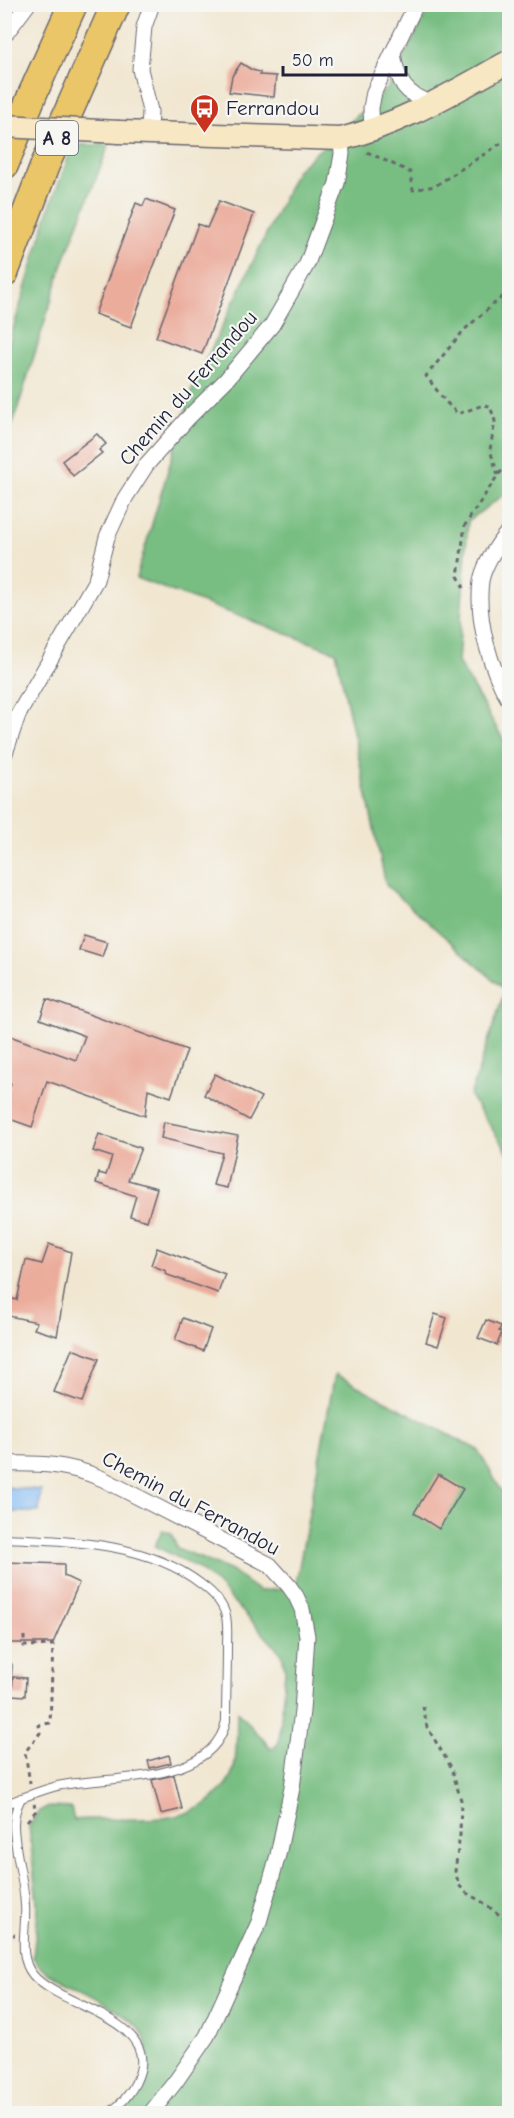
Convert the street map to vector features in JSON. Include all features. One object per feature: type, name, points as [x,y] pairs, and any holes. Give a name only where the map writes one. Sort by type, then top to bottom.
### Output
[{"type":"highway","name":"A 8","points":[[4,165],[73,4]]},
{"type":"highway","name":"A 8","points":[[4,273],[45,165],[116,4]]},
{"type":"main road","points":[[4,126],[341,139],[372,131],[432,104],[510,61]]},
{"type":"street","points":[[4,36],[28,4]]},
{"type":"street","points":[[149,132],[150,111],[140,69],[144,27],[153,4]]},
{"type":"street","points":[[372,131],[371,108],[374,92],[416,4]]},
{"type":"street","points":[[393,54],[401,82],[411,94],[432,104]]},
{"type":"street","name":"Chemin du Ferrandou","points":[[4,756],[18,715],[96,580],[107,537],[125,498],[147,464],[226,380],[272,325],[307,264],[337,183],[342,154],[341,139]]},
{"type":"street","points":[[510,529],[496,546],[481,580],[482,631],[503,691],[510,702]]},
{"type":"street","name":"Chemin du Ferrandou","points":[[4,1464],[60,1465],[80,1469],[103,1479],[270,1565],[290,1586],[302,1609],[306,1636],[302,1710],[292,1788],[278,1855],[259,1922],[207,2036],[150,2114]]},
{"type":"lane","points":[[4,1538],[68,1541],[142,1555],[195,1579],[212,1593],[226,1616],[226,1721],[223,1733],[216,1745],[206,1755],[191,1763],[147,1775],[56,1786],[4,1805]]},
{"type":"lane","points":[[4,1666],[8,1666],[4,1718]]},
{"type":"lane","points":[[21,1798],[15,1813],[14,1824],[26,1907],[24,1954],[27,1966],[40,1983],[115,2023],[136,2040],[142,2051],[137,2082],[117,2107],[108,2114]]},
{"type":"path","points":[[341,139],[410,172],[413,190],[435,186],[500,144],[510,141]]},
{"type":"path","points":[[498,476],[490,450],[495,421],[490,406],[483,405],[458,414],[426,376],[464,330],[510,290]]},
{"type":"path","points":[[482,607],[467,593],[458,576],[465,525],[510,462]]},
{"type":"path","points":[[423,1706],[427,1727],[451,1767],[461,1800],[460,1835],[455,1871],[459,1885],[465,1892],[510,1923]]},
{"type":"green space","points":[[431,5],[509,5],[509,491],[468,521],[458,662],[509,749],[509,1154],[470,1096],[505,990],[386,885],[336,652],[136,578],[192,389],[297,170],[387,89]]},
{"type":"green space","points":[[73,145],[109,145],[63,263],[5,449],[5,356],[48,212]]},
{"type":"green space","points":[[335,1374],[478,1450],[510,1506],[509,2113],[117,2113],[135,2096],[143,2082],[148,2066],[145,2041],[141,2031],[124,2015],[99,1999],[50,1974],[39,1966],[33,1957],[38,1912],[29,1826],[39,1811],[47,1807],[71,1808],[74,1820],[152,1819],[189,1812],[206,1804],[224,1786],[233,1770],[236,1754],[237,1711],[272,1749],[279,1743],[285,1670],[282,1654],[215,1582],[196,1567],[155,1546],[162,1530],[171,1533],[177,1548],[231,1571],[259,1591],[282,1589],[296,1583]]},
{"type":"water","points":[[4,1487],[41,1490],[39,1512],[5,1512]]},
{"type":"building","points":[[241,63],[260,72],[260,75],[276,76],[274,97],[229,92],[232,76]]},
{"type":"building","points":[[146,199],[175,210],[131,327],[95,314],[136,203],[143,206]]},
{"type":"building","points":[[219,201],[254,214],[202,354],[156,337],[198,224],[207,228]]},
{"type":"building","points":[[97,434],[106,444],[99,450],[102,453],[73,476],[62,461]]},
{"type":"building","points":[[84,935],[107,942],[102,957],[79,950]]},
{"type":"building","points":[[47,999],[187,1050],[171,1097],[148,1089],[145,1116],[47,1081],[32,1127],[4,1117],[4,1103],[11,1084],[4,1081],[4,1043],[7,1035],[76,1060],[85,1036],[40,1019]]},
{"type":"building","points":[[215,1074],[261,1097],[249,1120],[204,1095]]},
{"type":"building","points":[[164,1122],[238,1136],[227,1188],[213,1185],[222,1153],[161,1138]]},
{"type":"building","points":[[99,1134],[141,1148],[128,1180],[157,1188],[147,1221],[130,1216],[136,1196],[96,1183],[99,1173],[106,1175],[112,1157],[93,1151]]},
{"type":"building","points":[[49,1244],[71,1252],[57,1336],[34,1329],[37,1322],[4,1315],[4,1297],[17,1300],[26,1260],[42,1264]]},
{"type":"building","points":[[157,1248],[225,1274],[218,1293],[165,1274],[166,1271],[151,1265]]},
{"type":"building","points":[[435,1314],[447,1318],[438,1346],[426,1342]]},
{"type":"building","points":[[183,1318],[211,1329],[203,1351],[175,1340]]},
{"type":"building","points":[[486,1320],[501,1326],[499,1331],[502,1332],[497,1345],[478,1338]]},
{"type":"building","points":[[72,1349],[99,1359],[82,1402],[54,1392]]},
{"type":"building","points":[[438,1474],[463,1489],[439,1529],[414,1513]]},
{"type":"building","points":[[4,1562],[64,1564],[64,1576],[79,1583],[53,1643],[4,1643]]},
{"type":"building","points":[[13,1677],[26,1678],[25,1696],[12,1695]]},
{"type":"building","points":[[169,1755],[171,1763],[150,1768],[148,1761]]},
{"type":"building","points":[[174,1775],[182,1809],[161,1814],[152,1780]]},
{"type":"place","name":"Ferrandou","points":[[205,134]]}]
